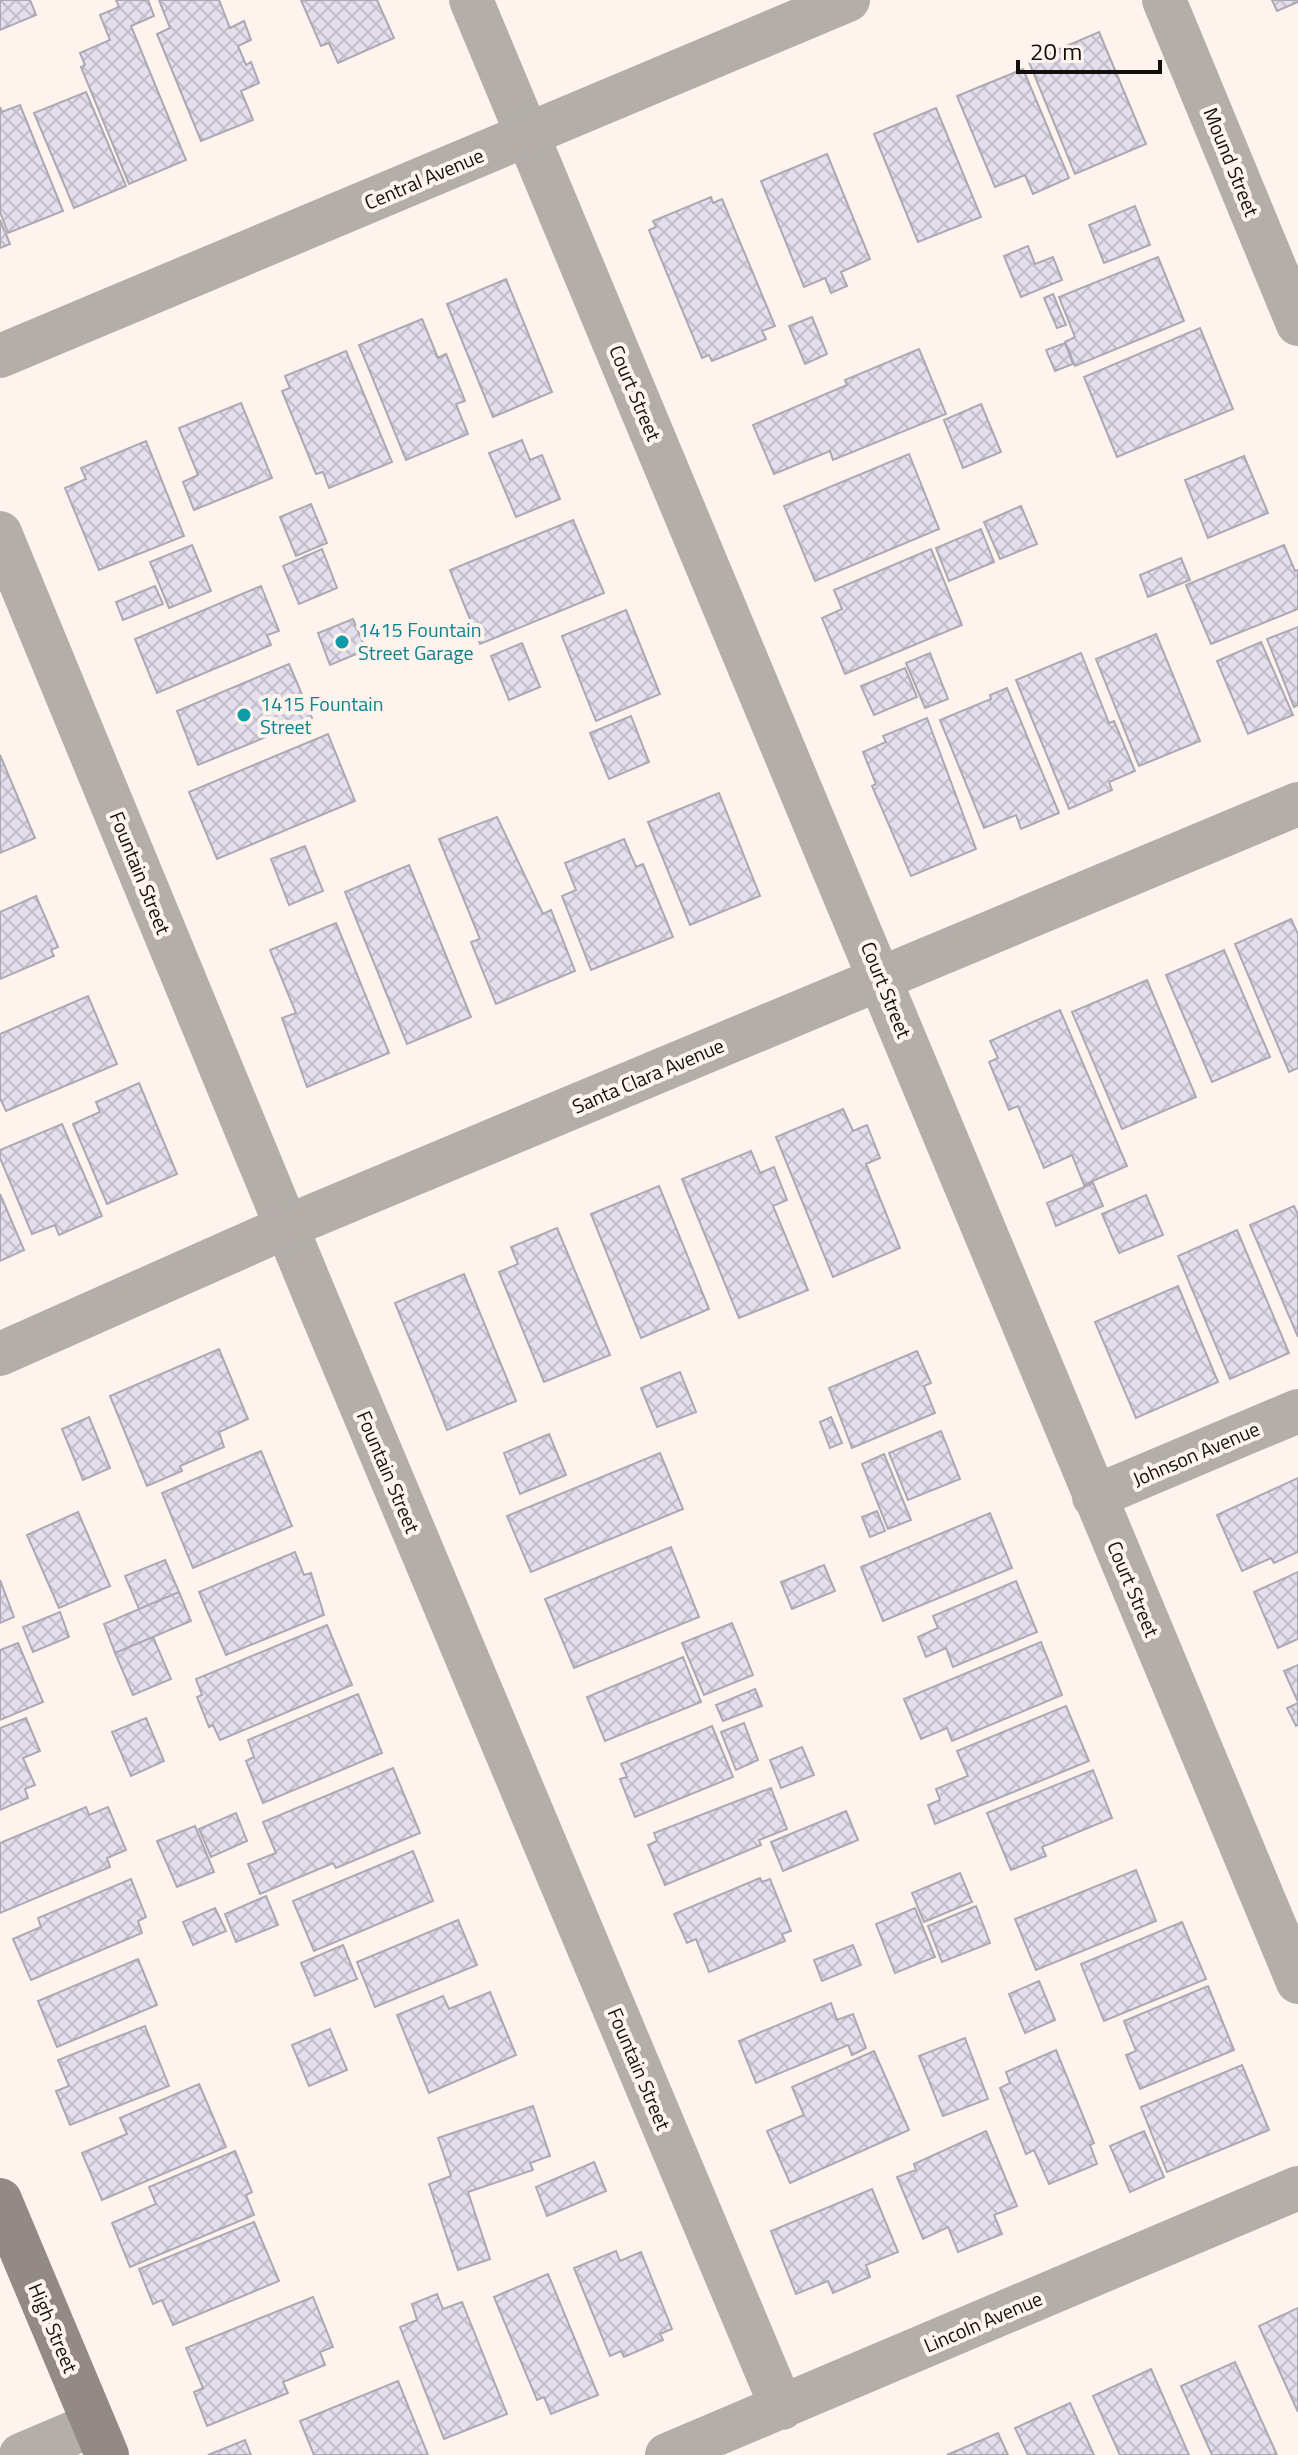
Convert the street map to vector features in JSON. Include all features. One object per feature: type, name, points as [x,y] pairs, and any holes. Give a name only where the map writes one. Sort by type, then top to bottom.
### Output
[{"type":"main road","name":"High Street","points":[[0,2200],[100,2440]]},
{"type":"street","name":"Court Street","points":[[471,0],[1298,1982]]},
{"type":"street","name":"Central Avenue","points":[[0,356],[848,0]]},
{"type":"street","name":"Mound Street","points":[[1164,0],[1298,324]]},
{"type":"street","name":"Fountain Street","points":[[0,533],[286,1227],[782,2408]]},
{"type":"street","name":"Santa Clara Avenue","points":[[0,1354],[286,1227],[1298,804]]},
{"type":"street","name":"Johnson Avenue","points":[[1094,1497],[1298,1411]]},
{"type":"street","name":"Lincoln Avenue","points":[[667,2455],[1298,2188]]},
{"type":"street","points":[[21,2455],[100,2440]]},
{"type":"building","points":[[0,0],[30,0],[36,15],[0,30]]},
{"type":"building","points":[[116,0],[148,0],[154,16],[131,26],[186,160],[129,184],[81,67],[85,65],[80,53],[110,40],[100,15],[119,7]]},
{"type":"building","points":[[159,0],[219,0],[230,28],[244,21],[251,40],[238,46],[246,65],[251,62],[259,83],[241,91],[253,120],[201,141],[157,34],[170,28]]},
{"type":"building","points":[[301,0],[377,0],[394,38],[338,63],[329,43],[321,46]]},
{"type":"building","points":[[1272,0],[1298,0],[1298,2],[1277,11]]},
{"type":"building","points":[[1099,32],[1146,144],[1075,174],[1029,62]]},
{"type":"building","points":[[1023,69],[1069,178],[1033,194],[1025,175],[995,187],[957,96]]},
{"type":"building","points":[[86,92],[126,186],[74,208],[34,113]]},
{"type":"building","points":[[20,105],[63,211],[8,233],[0,212],[0,107],[2,112]]},
{"type":"building","points":[[936,108],[981,217],[918,242],[874,134]]},
{"type":"building","points":[[827,154],[870,259],[841,272],[847,286],[831,293],[825,278],[804,287],[761,181]]},
{"type":"building","points":[[711,197],[713,203],[722,199],[775,326],[762,331],[766,339],[712,361],[709,355],[702,358],[649,230],[656,227],[653,221]]},
{"type":"building","points":[[1135,206],[1150,245],[1104,263],[1089,225]]},
{"type":"building","points":[[0,220],[10,244],[0,248]]},
{"type":"building","points":[[1028,246],[1035,264],[1053,257],[1062,280],[1021,297],[1004,256]]},
{"type":"building","points":[[1158,257],[1184,321],[1075,366],[1065,342],[1075,337],[1059,297]]},
{"type":"building","points":[[506,279],[552,392],[493,417],[447,304]]},
{"type":"building","points":[[1053,294],[1066,325],[1057,328],[1044,298]]},
{"type":"building","points":[[812,317],[827,354],[805,364],[789,326]]},
{"type":"building","points":[[422,319],[438,358],[446,354],[465,401],[456,404],[468,434],[406,460],[359,345]]},
{"type":"building","points":[[1200,328],[1233,409],[1117,457],[1084,377]]},
{"type":"building","points":[[1065,343],[1073,364],[1055,371],[1046,350]]},
{"type":"building","points":[[919,349],[946,414],[833,460],[830,451],[774,474],[753,425],[847,385],[845,380]]},
{"type":"building","points":[[346,351],[392,462],[329,488],[323,472],[316,474],[282,391],[290,388],[285,376]]},
{"type":"building","points":[[241,403],[272,478],[194,510],[183,482],[198,475],[179,428]]},
{"type":"building","points":[[981,404],[1001,452],[963,468],[944,420]]},
{"type":"building","points":[[522,440],[530,460],[542,455],[560,499],[516,517],[489,453]]},
{"type":"building","points":[[146,441],[184,536],[99,570],[65,488],[86,479],[81,468]]},
{"type":"building","points":[[909,454],[939,529],[815,581],[784,506]]},
{"type":"building","points":[[1244,456],[1268,513],[1208,538],[1185,480]]},
{"type":"building","points":[[311,504],[327,543],[296,556],[280,517]]},
{"type":"building","points":[[1021,506],[1037,544],[1000,559],[984,522]]},
{"type":"building","points":[[573,520],[604,593],[480,644],[450,570]]},
{"type":"building","points":[[981,529],[994,562],[949,581],[936,548]]},
{"type":"building","points":[[192,545],[211,591],[169,608],[150,562]]},
{"type":"building","points":[[1284,545],[1295,571],[1298,570],[1298,609],[1211,644],[1186,585]]},
{"type":"building","points":[[322,549],[337,588],[299,604],[283,566]]},
{"type":"building","points":[[931,549],[962,625],[845,674],[822,618],[842,609],[834,590]]},
{"type":"building","points":[[1181,558],[1190,580],[1148,597],[1140,575]]},
{"type":"building","points":[[155,586],[163,604],[123,620],[116,602]]},
{"type":"building","points":[[261,586],[279,631],[267,635],[271,645],[157,693],[135,639]]},
{"type":"building","points":[[626,610],[660,694],[596,721],[562,636]]},
{"type":"building","name":"1415 Fountain Street Garage","points":[[353,619],[366,650],[330,665],[318,633]]},
{"type":"building","points":[[1298,627],[1298,705],[1294,707],[1267,639]]},
{"type":"building","points":[[1156,634],[1200,741],[1139,766],[1096,659]]},
{"type":"building","points":[[1261,642],[1293,715],[1248,734],[1217,661]]},
{"type":"building","points":[[522,643],[540,687],[509,700],[491,656]]},
{"type":"building","points":[[930,653],[948,699],[925,708],[906,663]]},
{"type":"building","points":[[1081,653],[1109,723],[1114,721],[1135,771],[1109,782],[1112,790],[1069,809],[1016,680]]},
{"type":"building","name":"1415 Fountain Street","points":[[289,664],[312,718],[198,765],[177,711]]},
{"type":"building","points":[[905,668],[917,697],[874,715],[861,686]]},
{"type":"building","points":[[1007,688],[1059,813],[1021,829],[1016,815],[984,828],[940,720],[991,699],[990,695]]},
{"type":"building","points":[[631,716],[649,762],[609,779],[590,733]]},
{"type":"building","points":[[927,718],[976,849],[911,876],[872,786],[876,784],[863,752],[886,742],[883,736]]},
{"type":"building","points":[[328,734],[355,801],[217,859],[189,792]]},
{"type":"building","points":[[0,755],[35,838],[0,853]]},
{"type":"building","points":[[719,793],[760,896],[690,925],[648,822]]},
{"type":"building","points":[[497,817],[543,914],[551,910],[575,971],[496,1004],[471,942],[480,939],[439,839]]},
{"type":"building","points":[[624,839],[636,867],[643,864],[673,937],[591,970],[562,896],[576,890],[565,863]]},
{"type":"building","points":[[305,846],[323,891],[289,905],[271,859]]},
{"type":"building","points":[[409,865],[471,1017],[407,1044],[345,892]]},
{"type":"building","points":[[36,896],[58,947],[51,950],[54,956],[0,979],[0,912]]},
{"type":"building","points":[[1291,919],[1298,934],[1298,1068],[1289,1072],[1235,944]]},
{"type":"building","points":[[336,923],[389,1053],[307,1087],[282,1018],[296,1013],[270,950]]},
{"type":"building","points":[[1224,950],[1270,1057],[1212,1082],[1166,975]]},
{"type":"building","points":[[1147,980],[1196,1097],[1122,1129],[1072,1012]]},
{"type":"building","points":[[88,996],[117,1064],[6,1111],[0,1098],[0,1034]]},
{"type":"building","points":[[1060,1010],[1127,1166],[1084,1185],[1072,1155],[1044,1168],[1018,1106],[1009,1110],[989,1062],[998,1058],[990,1041]]},
{"type":"building","points":[[139,1083],[177,1174],[107,1204],[73,1124],[100,1112],[96,1102]]},
{"type":"building","points":[[843,1109],[853,1131],[867,1125],[880,1158],[866,1164],[900,1248],[833,1277],[776,1137]]},
{"type":"building","points":[[62,1124],[102,1216],[59,1235],[55,1225],[32,1234],[0,1158],[0,1150]]},
{"type":"building","points":[[751,1151],[760,1173],[774,1167],[787,1200],[773,1206],[808,1290],[739,1318],[682,1179]]},
{"type":"building","points":[[1093,1183],[1103,1206],[1056,1226],[1047,1203]]},
{"type":"building","points":[[659,1186],[709,1309],[641,1338],[591,1214]]},
{"type":"building","points":[[0,1194],[24,1250],[0,1261]]},
{"type":"building","points":[[1146,1195],[1163,1235],[1119,1253],[1102,1214]]},
{"type":"building","points":[[1294,1206],[1298,1215],[1298,1337],[1250,1225]]},
{"type":"building","points":[[557,1228],[610,1355],[544,1382],[499,1272],[518,1264],[511,1247]]},
{"type":"building","points":[[1237,1230],[1289,1353],[1230,1379],[1178,1256]]},
{"type":"building","points":[[464,1274],[516,1401],[447,1430],[395,1303]]},
{"type":"building","points":[[1178,1286],[1218,1382],[1136,1418],[1095,1322]]},
{"type":"building","points":[[219,1349],[248,1419],[219,1432],[224,1447],[180,1466],[182,1471],[147,1486],[110,1396]]},
{"type":"building","points":[[917,1351],[931,1383],[924,1386],[935,1413],[852,1448],[829,1388]]},
{"type":"building","points":[[680,1372],[696,1412],[657,1427],[641,1388]]},
{"type":"building","points":[[89,1417],[110,1468],[83,1480],[62,1429]]},
{"type":"building","points":[[831,1417],[842,1443],[830,1448],[820,1422]]},
{"type":"building","points":[[941,1431],[960,1479],[908,1500],[889,1453]]},
{"type":"building","points":[[549,1434],[566,1475],[520,1494],[504,1453]]},
{"type":"building","points":[[261,1451],[292,1526],[193,1568],[162,1493]]},
{"type":"building","points":[[660,1453],[683,1509],[531,1572],[507,1516]]},
{"type":"building","points":[[884,1454],[911,1520],[888,1529],[862,1464]]},
{"type":"building","points":[[1298,1478],[1298,1552],[1274,1563],[1271,1558],[1242,1571],[1217,1515]]},
{"type":"building","points":[[877,1511],[885,1531],[870,1537],[862,1517]]},
{"type":"building","points":[[78,1512],[110,1586],[59,1608],[27,1535]]},
{"type":"building","points":[[990,1513],[1012,1568],[883,1621],[861,1567]]},
{"type":"building","points":[[671,1547],[699,1617],[574,1668],[545,1599]]},
{"type":"building","points":[[295,1552],[304,1575],[311,1573],[324,1615],[226,1655],[199,1592]]},
{"type":"building","points":[[165,1560],[179,1592],[139,1609],[125,1576]]},
{"type":"building","points":[[824,1565],[835,1591],[792,1609],[781,1582]]},
{"type":"building","points":[[1298,1572],[1298,1639],[1278,1648],[1254,1592]]},
{"type":"building","points":[[0,1580],[14,1617],[0,1623]]},
{"type":"building","points":[[1016,1581],[1037,1632],[953,1667],[946,1648],[926,1657],[918,1637],[938,1628],[933,1616]]},
{"type":"building","points":[[179,1592],[191,1621],[115,1653],[104,1624]]},
{"type":"building","points":[[60,1612],[69,1637],[33,1652],[23,1627]]},
{"type":"building","points":[[732,1623],[753,1675],[704,1695],[682,1643]]},
{"type":"building","points":[[327,1625],[352,1685],[220,1740],[213,1725],[209,1727],[197,1697],[202,1695],[196,1679]]},
{"type":"building","points":[[153,1637],[171,1679],[133,1695],[115,1653]]},
{"type":"building","points":[[1041,1642],[1062,1695],[952,1741],[947,1728],[921,1739],[904,1699]]},
{"type":"building","points":[[18,1643],[43,1702],[0,1720],[0,1650]]},
{"type":"building","points":[[683,1657],[701,1702],[605,1741],[587,1697]]},
{"type":"building","points":[[1298,1665],[1298,1702],[1284,1671]]},
{"type":"building","points":[[755,1689],[762,1706],[723,1721],[716,1705]]},
{"type":"building","points":[[358,1694],[382,1753],[263,1803],[246,1761],[254,1757],[248,1740]]},
{"type":"building","points":[[1298,1703],[1298,1725],[1296,1726],[1287,1708]]},
{"type":"building","points":[[1066,1706],[1089,1761],[935,1824],[928,1805],[940,1800],[936,1789],[968,1776],[957,1751]]},
{"type":"building","points":[[26,1718],[40,1751],[23,1758],[35,1785],[25,1789],[28,1798],[0,1810],[0,1728]]},
{"type":"building","points":[[146,1718],[164,1761],[131,1776],[112,1732]]},
{"type":"building","points":[[744,1723],[758,1760],[736,1770],[721,1732]]},
{"type":"building","points":[[712,1726],[733,1777],[635,1817],[620,1779],[627,1777],[621,1764]]},
{"type":"building","points":[[802,1747],[814,1775],[781,1788],[770,1760]]},
{"type":"building","points":[[393,1768],[420,1833],[336,1868],[333,1863],[260,1894],[248,1864],[276,1853],[263,1822]]},
{"type":"building","points":[[1093,1770],[1112,1818],[1042,1847],[1046,1856],[1011,1870],[987,1813]]},
{"type":"building","points":[[771,1788],[787,1829],[759,1840],[761,1845],[665,1885],[648,1845],[657,1841],[654,1833]]},
{"type":"building","points":[[86,1807],[89,1815],[108,1807],[126,1850],[107,1858],[110,1867],[0,1913],[0,1843]]},
{"type":"building","points":[[846,1811],[858,1840],[783,1871],[771,1842]]},
{"type":"building","points":[[236,1813],[247,1841],[211,1857],[199,1829]]},
{"type":"building","points":[[195,1826],[214,1872],[177,1887],[157,1841]]},
{"type":"building","points":[[413,1851],[433,1901],[314,1951],[293,1901]]},
{"type":"building","points":[[1136,1870],[1156,1921],[1036,1970],[1015,1919]]},
{"type":"building","points":[[960,1873],[972,1902],[924,1922],[912,1893]]},
{"type":"building","points":[[760,1878],[762,1882],[770,1879],[791,1931],[782,1934],[785,1941],[709,1972],[696,1939],[687,1943],[674,1914]]},
{"type":"building","points":[[131,1879],[146,1917],[138,1921],[142,1933],[31,1980],[13,1939],[41,1927],[38,1918]]},
{"type":"building","points":[[266,1896],[278,1925],[236,1942],[225,1914]]},
{"type":"building","points":[[976,1906],[990,1943],[942,1962],[928,1926]]},
{"type":"building","points":[[215,1908],[226,1931],[193,1945],[183,1922]]},
{"type":"building","points":[[915,1908],[935,1957],[895,1973],[876,1924]]},
{"type":"building","points":[[458,1920],[477,1965],[375,2007],[357,1962]]},
{"type":"building","points":[[1182,1922],[1206,1979],[1104,2021],[1081,1964]]},
{"type":"building","points":[[343,1945],[357,1979],[315,1996],[301,1963]]},
{"type":"building","points":[[853,1945],[861,1965],[822,1981],[814,1960]]},
{"type":"building","points":[[138,1959],[157,2005],[57,2047],[38,2001]]},
{"type":"building","points":[[1039,1981],[1055,2020],[1025,2033],[1009,1994]]},
{"type":"building","points":[[1208,1986],[1234,2050],[1140,2089],[1126,2055],[1136,2051],[1124,2021]]},
{"type":"building","points":[[490,1992],[516,2055],[429,2093],[397,2015],[443,1996],[449,2009]]},
{"type":"building","points":[[831,2003],[837,2020],[853,2014],[866,2048],[852,2055],[848,2045],[756,2083],[739,2041]]},
{"type":"building","points":[[145,2026],[169,2086],[70,2125],[56,2091],[69,2086],[58,2060]]},
{"type":"building","points":[[330,2029],[347,2070],[309,2086],[292,2045]]},
{"type":"building","points":[[965,2038],[988,2099],[943,2116],[919,2056]]},
{"type":"building","points":[[1056,2050],[1094,2143],[1090,2145],[1097,2164],[1049,2184],[1034,2150],[1026,2154],[1000,2088],[1010,2083],[1006,2072]]},
{"type":"building","points":[[874,2051],[909,2130],[790,2183],[767,2131],[804,2115],[792,2087]]},
{"type":"building","points":[[1242,2065],[1269,2130],[1167,2172],[1141,2107]]},
{"type":"building","points":[[199,2084],[226,2147],[102,2200],[82,2153],[127,2134],[120,2118]]},
{"type":"building","points":[[533,2106],[550,2156],[530,2163],[533,2170],[468,2192],[490,2259],[458,2270],[429,2184],[451,2176],[438,2138]]},
{"type":"building","points":[[986,2131],[1017,2206],[994,2215],[1002,2234],[958,2252],[948,2227],[923,2239],[897,2177],[916,2170],[914,2164]]},
{"type":"building","points":[[1144,2131],[1164,2177],[1130,2192],[1110,2146]]},
{"type":"building","points":[[235,2151],[252,2192],[246,2195],[254,2215],[130,2267],[112,2223],[156,2204],[149,2187]]},
{"type":"building","points":[[594,2162],[606,2191],[547,2216],[536,2187]]},
{"type":"building","points":[[872,2189],[898,2252],[866,2265],[870,2277],[833,2293],[828,2281],[796,2294],[771,2231]]},
{"type":"building","points":[[254,2222],[279,2281],[173,2325],[162,2300],[153,2304],[139,2269]]},
{"type":"building","points":[[616,2251],[620,2261],[641,2252],[672,2329],[660,2334],[663,2340],[624,2357],[621,2351],[610,2356],[574,2268]]},
{"type":"building","points":[[548,2274],[598,2395],[551,2414],[544,2397],[537,2400],[494,2297]]},
{"type":"building","points":[[437,2294],[443,2309],[462,2302],[507,2414],[444,2439],[400,2327],[417,2320],[412,2304]]},
{"type":"building","points":[[313,2297],[333,2347],[320,2352],[325,2365],[283,2382],[288,2393],[207,2426],[194,2392],[203,2388],[186,2348]]},
{"type":"building","points":[[1298,2308],[1298,2412],[1259,2326]]},
{"type":"building","points":[[1235,2362],[1277,2455],[1212,2455],[1181,2386]]},
{"type":"building","points":[[1151,2369],[1189,2455],[1120,2455],[1093,2396]]},
{"type":"building","points":[[398,2381],[428,2455],[314,2455],[300,2421]]},
{"type":"building","points":[[1070,2403],[1094,2455],[1028,2455],[1015,2428]]},
{"type":"building","points":[[998,2433],[1008,2455],[947,2455]]},
{"type":"building","points":[[245,2440],[251,2455],[208,2455]]},
{"type":"place","name":"1415 Fountain Street Garage","points":[[342,642]]},
{"type":"place","name":"1415 Fountain Street","points":[[244,715]]}]
